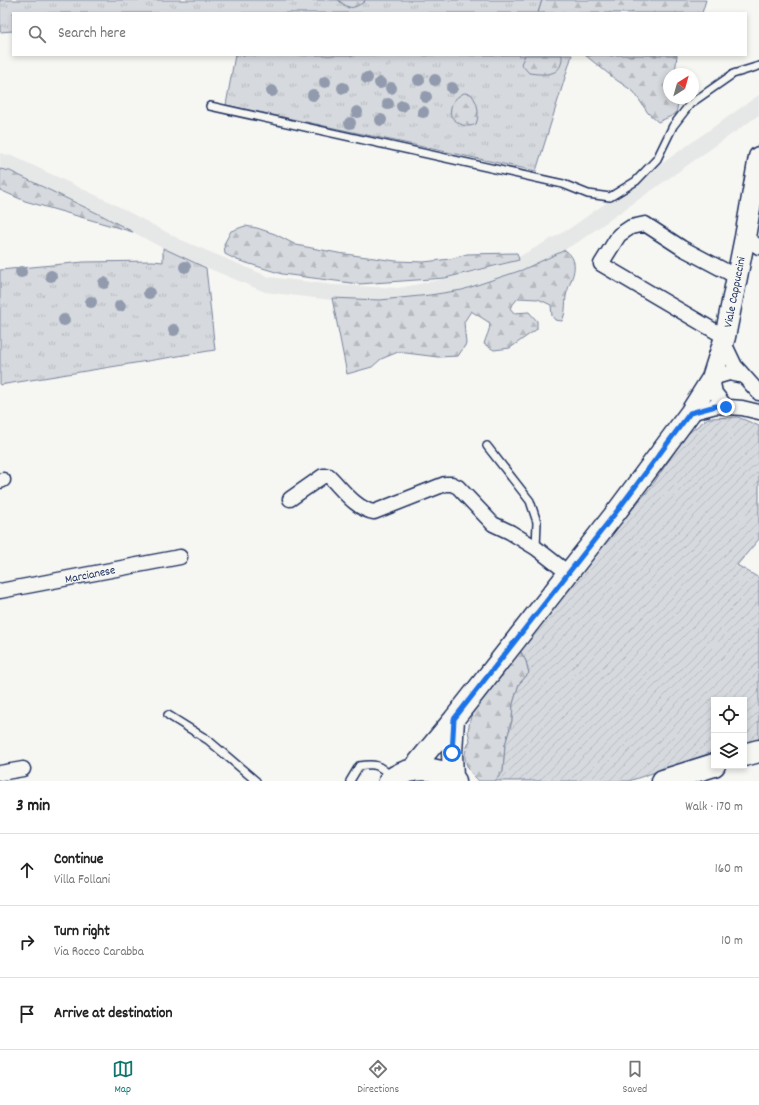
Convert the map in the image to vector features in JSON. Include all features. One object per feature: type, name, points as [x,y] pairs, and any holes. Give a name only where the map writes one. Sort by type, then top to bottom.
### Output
[{"type":"main road","points":[[747,754],[759,751]]},
{"type":"main road","points":[[663,781],[711,765]]},
{"type":"main road","points":[[398,777],[426,769],[440,772],[454,780]]},
{"type":"street","name":"Viale Cappuccini","points":[[398,777],[454,719],[617,511],[690,413],[712,378],[724,340],[737,277],[752,242],[759,157]]},
{"type":"street","points":[[737,277],[682,248],[645,224],[631,227],[619,235],[601,264],[724,340],[735,366],[759,393]]},
{"type":"street","points":[[726,407],[715,393],[712,378],[729,373],[743,376]]},
{"type":"street","points":[[690,413],[716,406],[759,412]]},
{"type":"street","points":[[290,499],[322,476],[329,476],[365,510],[374,512],[445,484],[452,484],[458,487],[493,524],[510,532],[536,548],[568,573]]},
{"type":"street","name":"Marcianese","points":[[0,591],[180,557]]},
{"type":"street","points":[[454,719],[452,753],[454,780]]},
{"type":"street","points":[[0,773],[23,769]]},
{"type":"lane","points":[[210,106],[563,184],[588,194],[610,197],[636,181],[657,159],[673,126],[690,104],[733,74],[759,66]]},
{"type":"lane","points":[[487,446],[530,501],[537,522],[536,548]]},
{"type":"lane","points":[[168,715],[208,740],[256,781]]},
{"type":"lane","points":[[350,781],[359,766],[372,764],[398,777]]},
{"type":"shaded area","points":[[759,95],[759,115],[578,242],[512,279],[453,294],[400,303],[332,300],[265,292],[172,253],[103,216],[10,171],[0,169],[0,153],[15,157],[110,202],[179,239],[269,277],[333,285],[399,288],[506,264],[569,229]]},
{"type":"green space","points":[[0,0],[338,0],[348,8],[364,2],[365,0],[542,0],[538,12],[12,12],[12,31],[0,32]]},
{"type":"green space","points":[[338,0],[365,0],[360,5],[348,7]]},
{"type":"green space","points":[[542,0],[706,0],[702,12],[538,12]]},
{"type":"green space","points":[[235,56],[572,56],[536,171],[226,105]]},
{"type":"green space","points":[[525,56],[562,56],[560,67],[556,71],[547,74],[529,73],[521,64]]},
{"type":"green space","points":[[586,56],[677,56],[676,68],[663,68],[663,104],[678,104],[676,114],[658,122],[648,113],[634,92]]},
{"type":"green space","points":[[464,93],[471,94],[477,105],[478,112],[476,124],[469,126],[462,125],[451,116],[453,102],[457,97]]},
{"type":"green space","points":[[0,169],[10,171],[133,232],[25,201],[0,190]]},
{"type":"green space","points":[[245,226],[275,234],[296,245],[338,253],[396,261],[424,262],[450,259],[467,254],[517,253],[519,260],[445,278],[359,284],[282,274],[237,260],[225,254],[224,244],[231,231]]},
{"type":"green space","points":[[163,248],[206,268],[215,350],[0,385],[0,270],[84,262],[163,262]]},
{"type":"green space","points":[[565,250],[573,260],[574,272],[566,296],[565,312],[562,321],[555,320],[552,316],[551,305],[538,299],[518,298],[510,308],[514,313],[529,312],[537,321],[537,329],[510,348],[494,350],[484,344],[489,331],[490,323],[471,311],[464,322],[466,344],[458,356],[438,357],[398,352],[381,359],[372,367],[347,374],[332,298],[380,300],[462,290],[522,270]]},
{"type":"green space","points":[[738,417],[759,426],[759,539],[737,565],[759,578],[759,744],[747,748],[747,697],[711,697],[711,753],[629,781],[495,781],[503,772],[505,745],[512,721],[513,704],[519,684],[529,673],[526,661],[521,652],[513,651],[651,487],[685,436],[708,418]]},
{"type":"green space","points":[[513,651],[521,652],[526,661],[529,673],[519,684],[513,704],[512,721],[505,745],[503,773],[495,781],[479,781],[471,772],[465,758],[465,752],[470,741],[468,731],[470,720],[475,704]]},
{"type":"route","points":[[452,753],[454,719],[617,511],[690,413],[716,406],[726,407]]}]
